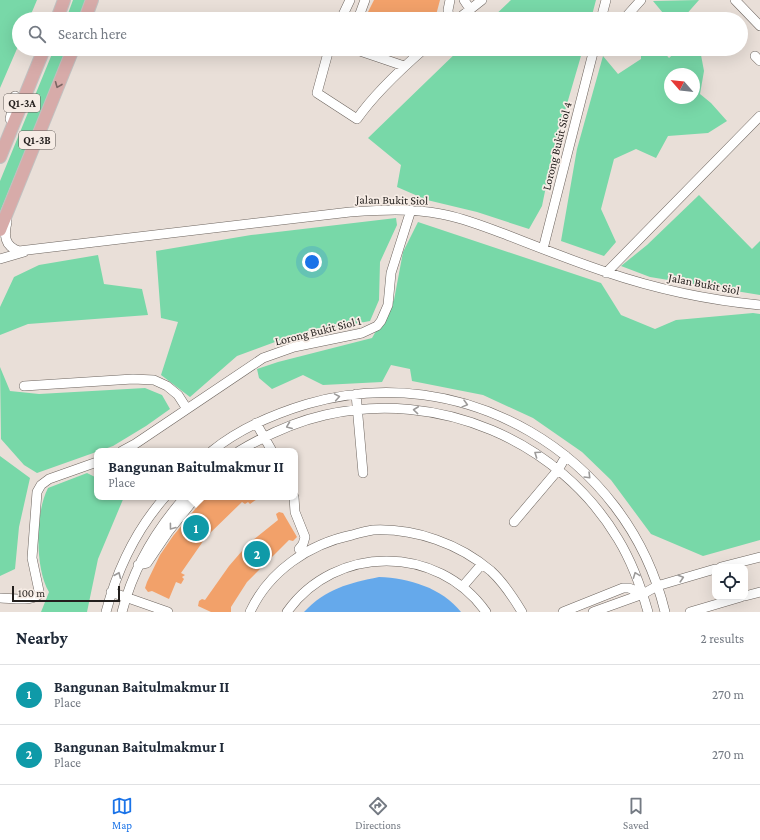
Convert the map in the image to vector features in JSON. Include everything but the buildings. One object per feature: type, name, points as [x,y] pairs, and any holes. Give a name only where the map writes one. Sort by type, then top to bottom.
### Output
[{"type":"main road","points":[[60,12],[64,0]]},
{"type":"main road","points":[[88,12],[92,0]]},
{"type":"main road","name":"Q1-3A","points":[[0,157],[41,56]]},
{"type":"main road","name":"Q1-3B","points":[[0,230],[70,56]]},
{"type":"main road","points":[[0,153],[10,133]]},
{"type":"street","points":[[344,12],[350,0]]},
{"type":"street","points":[[361,12],[365,0]]},
{"type":"street","points":[[448,12],[450,0]]},
{"type":"street","points":[[464,0],[470,9]]},
{"type":"street","points":[[466,12],[482,0]]},
{"type":"street","points":[[603,12],[606,0]]},
{"type":"street","points":[[630,12],[641,0]]},
{"type":"street","points":[[735,0],[747,12]]},
{"type":"street","points":[[748,14],[760,26]]},
{"type":"street","points":[[327,56],[317,93],[357,119],[404,66],[416,56]]},
{"type":"street","points":[[375,56],[404,66]]},
{"type":"street","name":"Lorong Bukit Siol 4","points":[[543,249],[592,56]]},
{"type":"street","points":[[0,149],[13,109],[15,96]]},
{"type":"street","points":[[606,272],[760,116]]},
{"type":"street","points":[[10,208],[4,236],[8,244],[19,251],[35,250]]},
{"type":"street","name":"Jalan Bukit Siol","points":[[35,250],[350,212],[411,210],[441,214],[471,221],[606,272],[703,298],[760,305]]},
{"type":"street","name":"Lorong Bukit Siol 1","points":[[128,448],[263,358],[294,347],[362,333],[377,326],[388,306],[391,273],[411,210]]},
{"type":"street","points":[[0,259],[35,250]]},
{"type":"street","points":[[24,386],[133,379],[154,380],[167,386],[178,395],[188,409]]},
{"type":"street","points":[[217,448],[256,423],[288,409],[322,399],[356,394],[394,392],[431,396],[468,404],[503,417],[536,434],[566,456],[589,476],[610,499],[628,524],[643,551],[657,586],[665,612]]},
{"type":"street","points":[[356,394],[363,473]]},
{"type":"street","points":[[244,448],[263,437],[293,424],[325,415],[358,409],[389,408],[419,410],[464,420],[507,436],[534,452],[558,470],[581,491],[601,514],[618,539],[632,566],[648,612]]},
{"type":"street","points":[[256,423],[270,448]]},
{"type":"street","points":[[514,522],[558,470],[566,456]]},
{"type":"street","points":[[0,598],[28,599],[34,598],[38,595],[39,591],[32,558],[36,498],[41,485],[49,480],[94,463]]},
{"type":"street","points":[[106,612],[111,592],[128,550],[152,511],[162,500]]},
{"type":"street","points":[[122,612],[138,565],[153,538],[183,500]]},
{"type":"street","points":[[138,565],[147,563],[168,532],[194,500]]},
{"type":"street","points":[[294,500],[295,512],[305,537],[303,544],[299,549]]},
{"type":"street","points":[[250,612],[270,581],[296,559],[313,548],[342,537],[372,530],[403,532],[429,538],[463,552],[482,564],[507,588],[522,612]]},
{"type":"street","points":[[733,564],[760,557]]},
{"type":"street","points":[[287,612],[294,602],[320,579],[356,563],[385,560],[411,563],[437,571],[463,586],[486,612]]},
{"type":"street","points":[[463,586],[482,564]]},
{"type":"street","points":[[593,612],[642,594],[657,586],[712,570]]},
{"type":"street","points":[[563,612],[623,588],[629,588],[642,594]]},
{"type":"street","points":[[111,592],[168,612]]},
{"type":"street","points":[[748,595],[760,592]]},
{"type":"street","points":[[690,612],[729,600]]},
{"type":"street","points":[[711,612],[717,603]]},
{"type":"green space","points":[[0,0],[37,0],[32,12],[12,12],[12,56],[14,56],[0,88]]},
{"type":"green space","points":[[73,0],[87,0],[82,12],[69,12]]},
{"type":"green space","points":[[511,0],[596,0],[593,12],[498,12]]},
{"type":"green space","points":[[699,0],[688,12],[662,12],[653,1]]},
{"type":"green space","points":[[51,56],[64,56],[0,212],[0,181]]},
{"type":"green space","points":[[453,56],[581,56],[553,152],[542,206],[529,229],[477,212],[427,200],[397,187],[401,165],[368,138]]},
{"type":"green space","points":[[603,56],[618,74],[641,59],[641,56],[667,56],[669,58],[671,56],[701,56],[704,71],[700,94],[711,103],[727,121],[708,133],[668,136],[656,158],[636,149],[614,159],[601,209],[616,242],[604,256],[561,241],[577,149]]},
{"type":"green space","points":[[699,195],[752,249],[760,241],[760,295],[650,277],[621,266],[647,245]]},
{"type":"green space","points":[[396,218],[397,225],[380,262],[379,300],[370,321],[294,335],[237,356],[190,397],[161,375],[178,322],[161,318],[156,251],[251,235]]},
{"type":"green space","points":[[418,222],[601,283],[621,315],[655,329],[676,320],[753,313],[760,314],[760,540],[703,556],[651,534],[611,480],[582,452],[533,418],[483,395],[412,381],[410,369],[391,365],[382,382],[323,385],[303,375],[272,389],[259,378],[257,369],[278,362],[372,338],[394,300],[403,252]]},
{"type":"green space","points":[[98,255],[104,284],[142,289],[148,315],[28,324],[0,335],[0,307],[14,277],[39,265]]},
{"type":"green space","points":[[0,367],[10,391],[39,394],[145,388],[162,395],[170,409],[113,446],[107,448],[94,448],[94,453],[37,473],[24,465],[1,439]]},
{"type":"green space","points":[[0,456],[30,478],[19,527],[15,569],[0,576]]},
{"type":"green space","points":[[87,473],[94,476],[94,500],[123,500],[98,559],[87,612],[41,612],[49,592],[44,582],[41,570],[38,541],[41,511],[48,488]]},
{"type":"water","points":[[379,577],[413,582],[424,586],[444,597],[461,612],[304,612],[312,604],[329,592],[358,582]]},
{"type":"place","name":"Bangunan Baitulmakmur II","points":[[196,528]]},
{"type":"place","name":"Bangunan Baitulmakmur I","points":[[257,554]]}]
